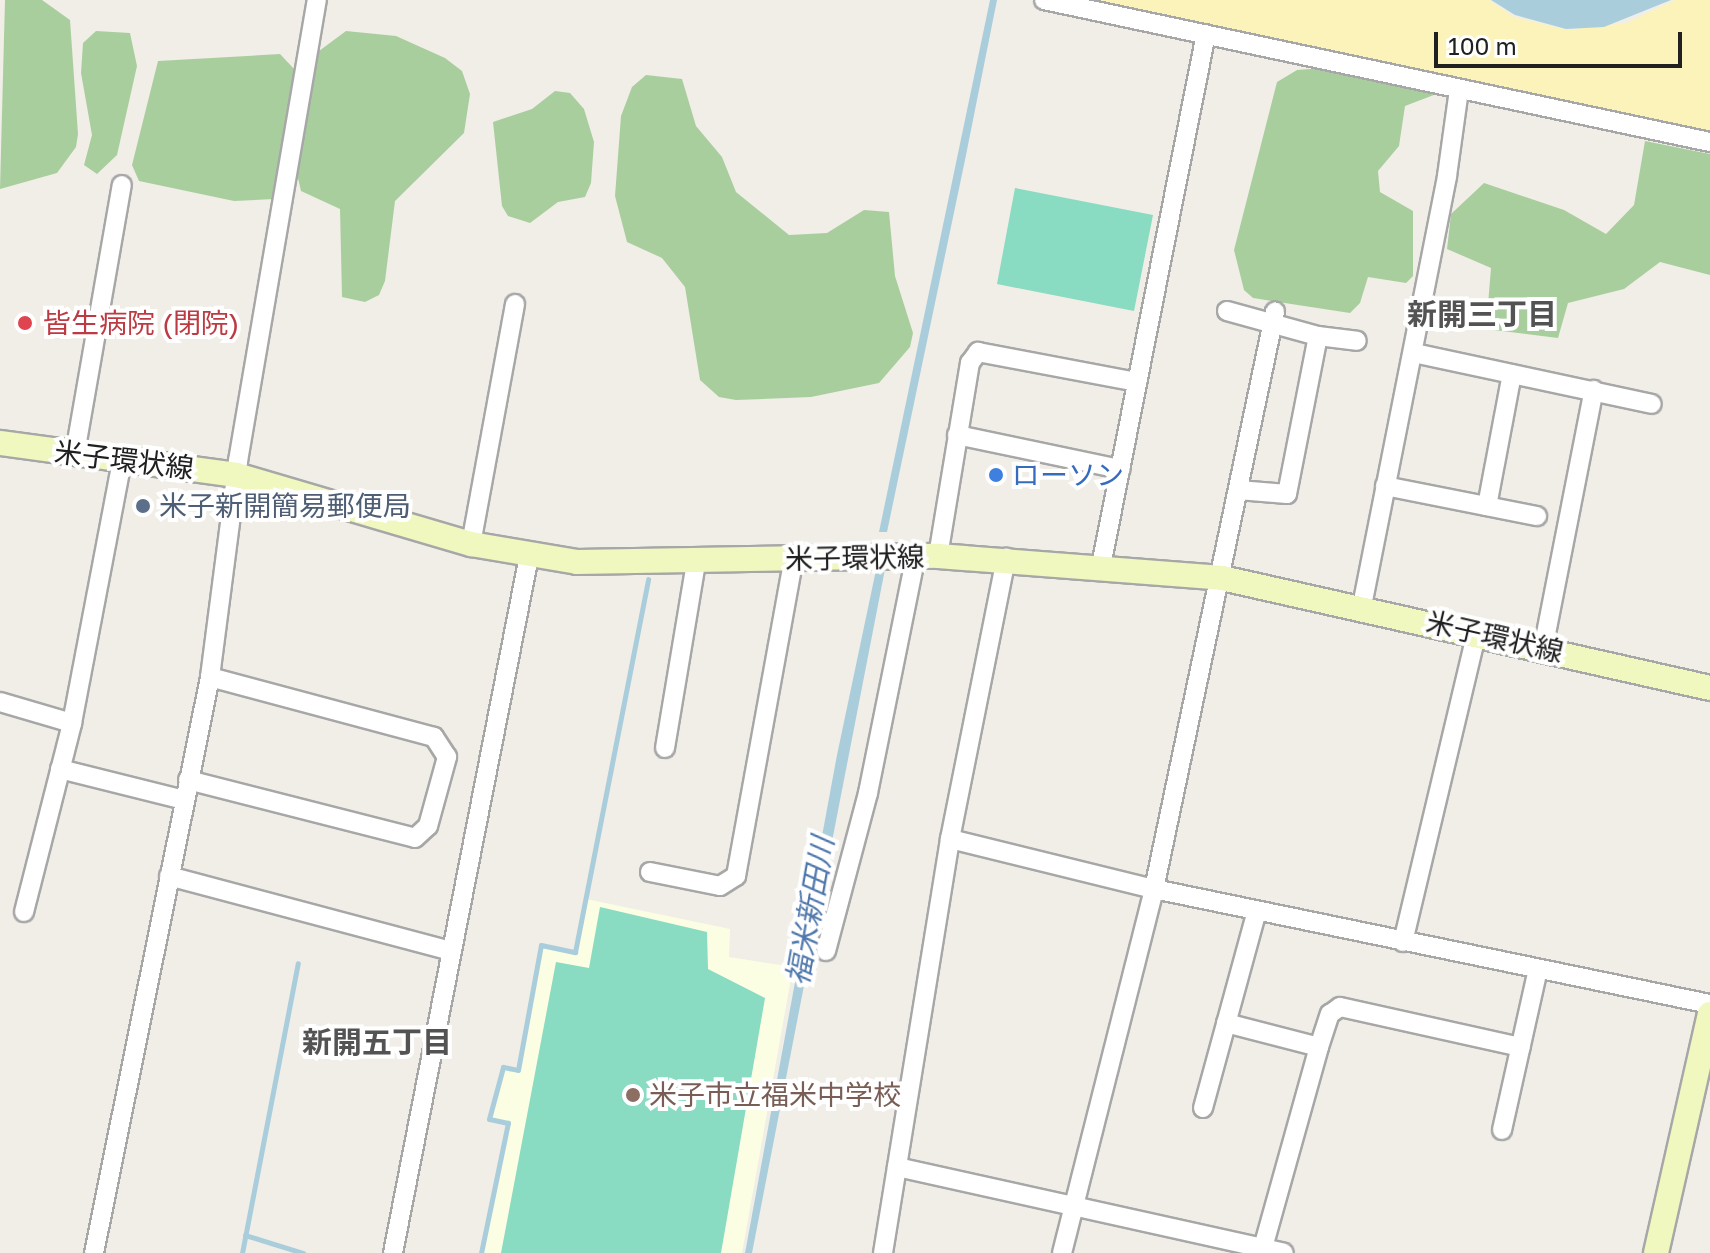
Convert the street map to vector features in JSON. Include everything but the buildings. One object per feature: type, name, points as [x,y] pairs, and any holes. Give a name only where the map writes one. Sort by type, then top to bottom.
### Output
[{"type":"main road","name":"米子環状線","points":[[0,443],[236,475],[471,544],[529,556],[609,565],[927,555],[1006,558],[1222,578],[1362,606],[1710,688]]},
{"type":"main road","points":[[1656,1253],[1701,1092],[1710,1014]]},
{"type":"street","points":[[94,1253],[210,677],[236,475],[317,0]]},
{"type":"street","points":[[1044,0],[1710,142]]},
{"type":"street","points":[[1101,566],[1206,34]]},
{"type":"street","points":[[1362,606],[1414,353],[1459,89]]},
{"type":"street","points":[[75,453],[122,185]]},
{"type":"street","points":[[471,544],[515,304]]},
{"type":"street","points":[[1227,311],[1274,316],[1318,336],[1357,341]]},
{"type":"street","points":[[1062,1253],[1154,889],[1222,578],[1274,316]]},
{"type":"street","points":[[1238,490],[1287,494],[1318,336]]},
{"type":"street","points":[[826,951],[957,435],[970,363],[984,350],[1137,382]]},
{"type":"street","points":[[1414,353],[1652,404]]},
{"type":"street","points":[[1487,506],[1512,374]]},
{"type":"street","points":[[1543,649],[1594,390]]},
{"type":"street","points":[[957,435],[1120,469]]},
{"type":"street","points":[[24,912],[72,723],[122,461]]},
{"type":"street","points":[[1385,486],[1537,516]]},
{"type":"street","points":[[393,1253],[529,556]]},
{"type":"street","points":[[650,872],[720,886],[736,876],[794,558]]},
{"type":"street","points":[[883,1253],[950,839],[1006,558]]},
{"type":"street","points":[[665,748],[696,563]]},
{"type":"street","points":[[1403,942],[1477,632]]},
{"type":"street","points":[[188,780],[415,838],[428,826],[447,757],[434,737],[210,677]]},
{"type":"street","points":[[0,702],[72,723]]},
{"type":"street","points":[[60,769],[184,800]]},
{"type":"street","points":[[950,839],[1154,889],[1710,1004]]},
{"type":"street","points":[[169,876],[450,951]]},
{"type":"street","points":[[1203,1108],[1257,911]]},
{"type":"street","points":[[1502,1130],[1538,969]]},
{"type":"street","points":[[1263,1248],[1330,1014],[1340,1007],[1521,1047]]},
{"type":"street","points":[[1226,1023],[1319,1047]]},
{"type":"street","points":[[897,1167],[1075,1202],[1284,1253]]},
{"type":"shaded area","name":"米子市立福米中学校","points":[[586,899],[730,929],[729,957],[793,967],[742,1253],[481,1253],[508,1123],[490,1118],[504,1067],[518,1070],[542,945],[575,952]]},
{"type":"green space","points":[[5,0],[42,0],[70,20],[78,134],[76,147],[57,173],[0,189]]},
{"type":"green space","points":[[96,31],[130,33],[137,66],[117,155],[97,174],[84,165],[92,135],[81,73],[83,43]]},
{"type":"green space","points":[[346,31],[396,36],[445,58],[462,71],[470,94],[464,133],[395,201],[385,281],[379,295],[365,302],[342,297],[340,209],[301,191],[297,174],[319,51]]},
{"type":"green space","points":[[280,54],[296,71],[274,199],[234,201],[139,181],[132,165],[158,61]]},
{"type":"green space","points":[[1324,68],[1439,93],[1405,106],[1399,146],[1378,171],[1380,192],[1413,211],[1413,276],[1406,283],[1368,277],[1360,303],[1350,313],[1253,298],[1244,290],[1234,250],[1277,82],[1297,70]]},
{"type":"green space","points":[[646,75],[682,79],[696,126],[722,157],[736,192],[789,235],[827,233],[864,210],[889,212],[895,276],[913,333],[910,347],[879,383],[811,397],[736,400],[719,397],[700,380],[685,287],[662,258],[627,242],[615,196],[621,116],[632,87]]},
{"type":"green space","points":[[555,91],[570,93],[584,109],[594,142],[591,183],[585,197],[558,202],[530,223],[508,216],[502,206],[493,122],[532,109]]},
{"type":"green space","points":[[1645,141],[1710,154],[1710,275],[1660,262],[1624,289],[1568,303],[1558,338],[1486,329],[1491,268],[1447,249],[1451,214],[1484,183],[1564,210],[1606,234],[1634,205]]},
{"type":"green space","points":[[1015,188],[1153,215],[1134,311],[997,284]]},
{"type":"green space","name":"米子市立福米中学校","points":[[600,907],[707,932],[708,969],[765,998],[721,1253],[501,1253],[556,962],[589,968]]},
{"type":"sand","points":[[1078,0],[1489,0],[1514,17],[1567,30],[1626,23],[1675,0],[1710,0],[1710,137]]},
{"type":"water","points":[[990,0],[997,0],[965,160],[887,532],[879,532]]},
{"type":"water","points":[[1491,0],[1671,0],[1604,27],[1566,29],[1515,15]]},
{"type":"water","name":"福米新田川","points":[[885,569],[752,1253],[745,1253],[837,755],[876,570]]},
{"type":"waterway","points":[[481,1253],[508,1123],[489,1119],[503,1067],[518,1070],[541,945],[575,952],[648,579]]},
{"type":"waterway","points":[[242,1253],[298,963]]},
{"type":"waterway","points":[[245,1235],[303,1253]]},
{"type":"place","name":"皆生病院 (閉院)","points":[[25,323]]},
{"type":"place","name":"ローソン","points":[[996,475]]},
{"type":"place","name":"米子新開簡易郵便局","points":[[143,506]]},
{"type":"place","name":"米子市立福米中学校","points":[[633,1095]]},
{"type":"district","name":"新開三丁目","points":[[1482,314]]},
{"type":"district","name":"新開五丁目","points":[[377,1042]]}]
